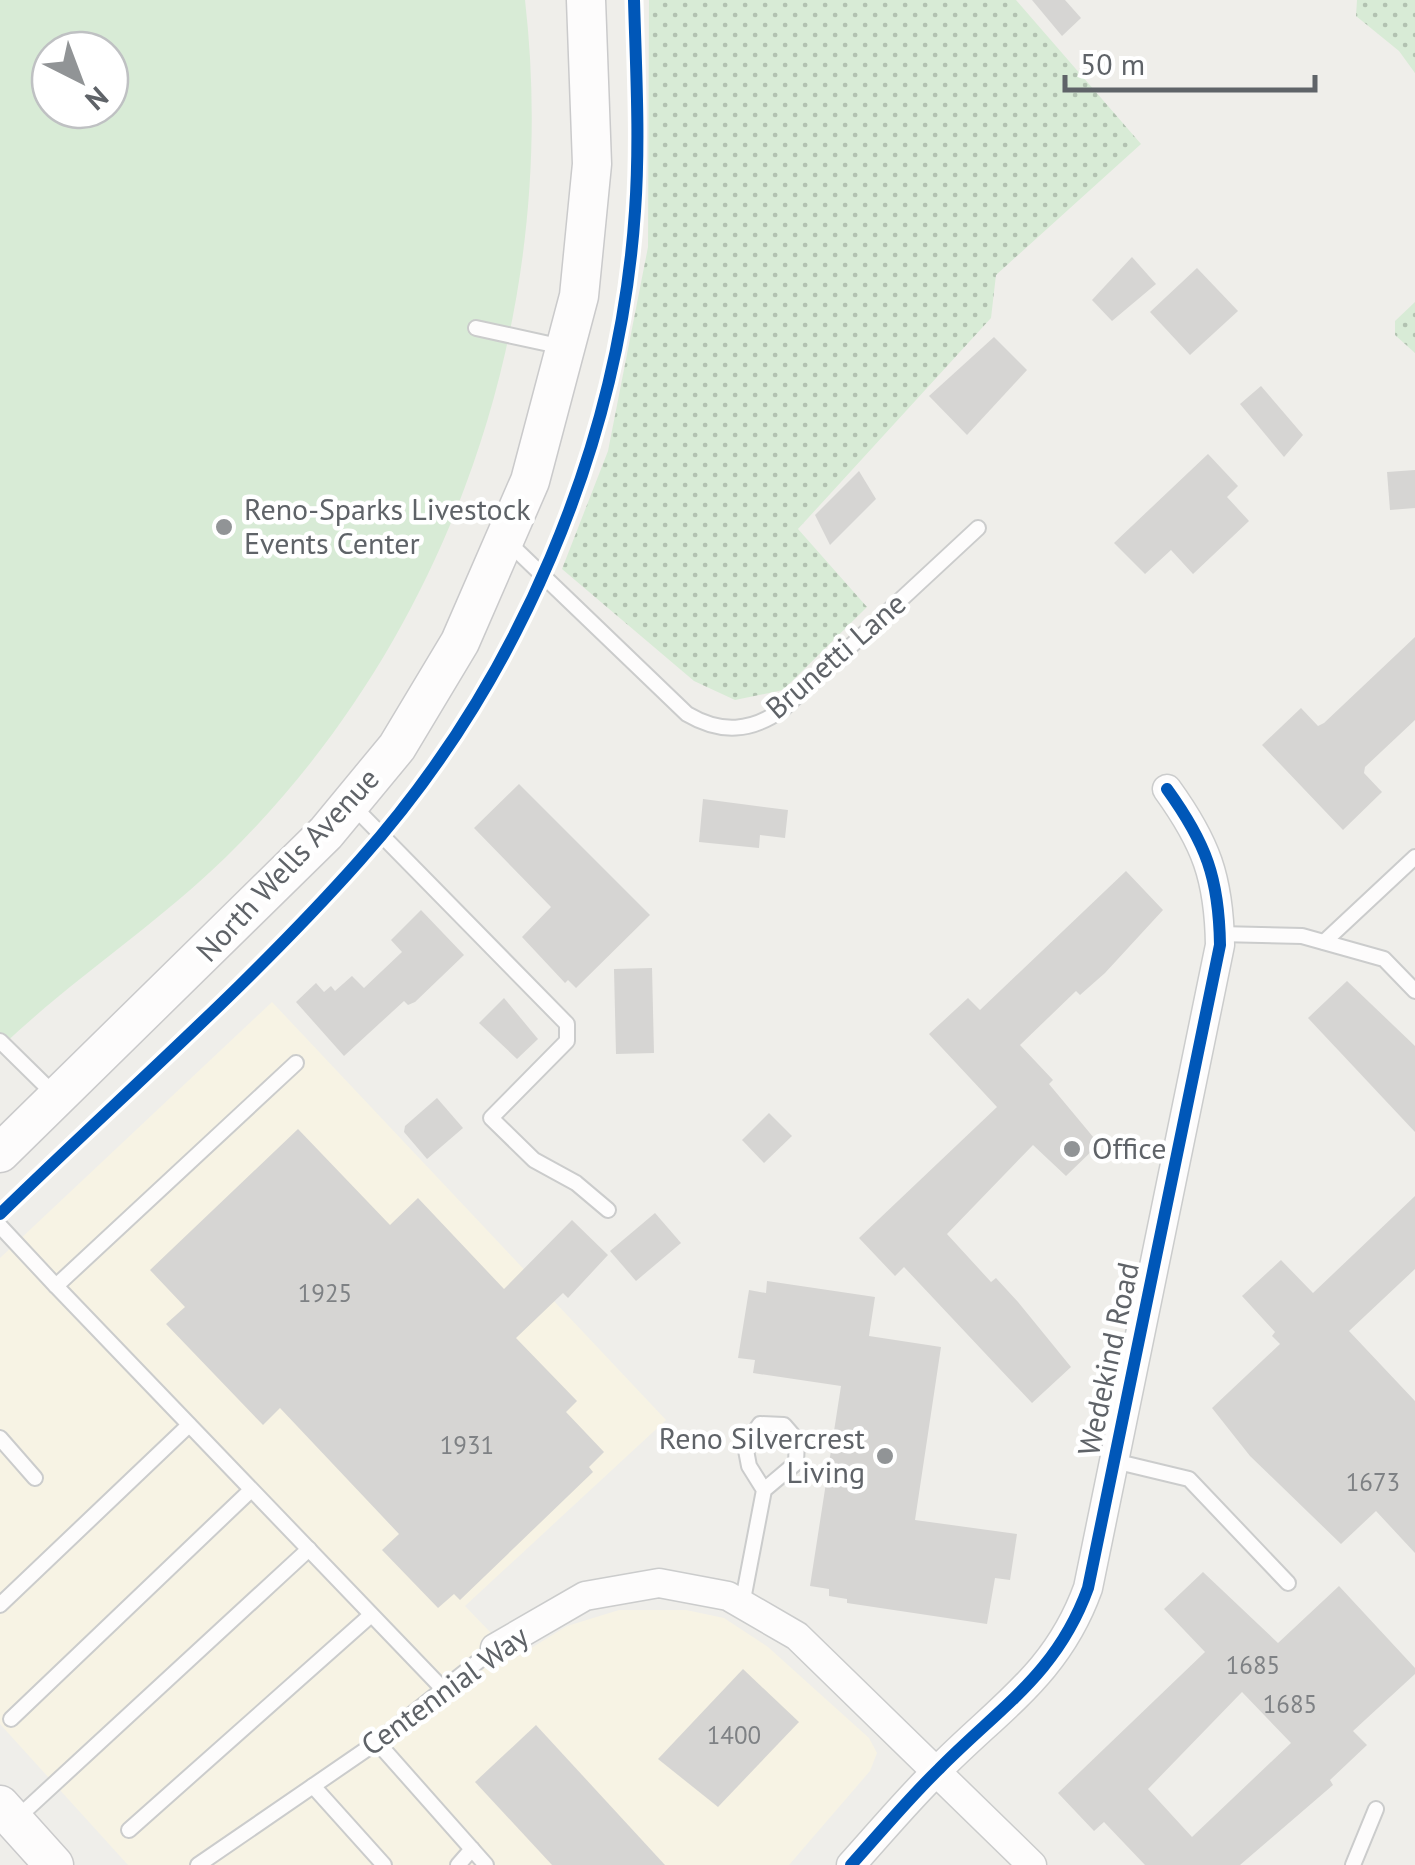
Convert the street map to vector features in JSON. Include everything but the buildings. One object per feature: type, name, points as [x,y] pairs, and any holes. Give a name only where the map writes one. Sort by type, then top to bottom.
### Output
[{"type":"main road","name":"North Wells Avenue","points":[[0,1152],[285,877],[352,804],[429,696],[488,586],[530,481],[568,348],[588,234],[592,164],[586,0]]},
{"type":"main road","points":[[7,1813],[54,1865]]},
{"type":"street","name":"Wedekind Road","points":[[851,1865],[937,1770],[1054,1659],[1074,1626],[1088,1588],[1220,934],[1211,865],[1196,830],[1167,790]]},
{"type":"street","name":"Centennial Way","points":[[494,1648],[584,1596],[659,1583],[728,1596],[797,1636],[1032,1865]]},
{"type":"lane","points":[[476,328],[568,348]]},
{"type":"lane","name":"Brunetti Lane","points":[[505,538],[687,714],[709,727],[725,729],[753,726],[783,709],[978,528]]},
{"type":"lane","points":[[352,804],[566,1024],[566,1041],[491,1118],[534,1160],[576,1182],[608,1210]]},
{"type":"lane","points":[[1324,942],[1415,858]]},
{"type":"lane","points":[[1220,934],[1302,936],[1384,959],[1415,991]]},
{"type":"lane","points":[[0,1041],[58,1098]]},
{"type":"lane","points":[[56,1286],[296,1063]]},
{"type":"lane","points":[[0,1226],[443,1689]]},
{"type":"lane","points":[[0,1605],[189,1424]]},
{"type":"lane","points":[[742,1604],[764,1490],[796,1463],[797,1440],[784,1425],[760,1424],[746,1445],[749,1466],[764,1490]]},
{"type":"lane","points":[[0,1438],[35,1478]]},
{"type":"lane","points":[[1114,1461],[1189,1479],[1288,1582]]},
{"type":"lane","points":[[11,1719],[251,1490]]},
{"type":"lane","points":[[7,1813],[309,1550]]},
{"type":"lane","points":[[130,1830],[371,1614]]},
{"type":"lane","name":"Centennial Way","points":[[203,1864],[376,1742],[494,1648]]},
{"type":"lane","points":[[376,1742],[486,1865]]},
{"type":"lane","points":[[313,1786],[384,1865]]},
{"type":"lane","points":[[1353,1865],[1376,1809]]},
{"type":"lane","points":[[458,1865],[472,1849]]},
{"type":"shaded area","points":[[272,1002],[666,1420],[465,1606],[515,1658],[567,1626],[619,1610],[686,1610],[724,1618],[768,1647],[869,1738],[877,1753],[870,1771],[789,1865],[128,1865],[0,1724],[0,1258]]},
{"type":"green space","name":"Reno-Sparks Livestock Events Center","points":[[0,0],[525,0],[532,117],[525,234],[506,350],[474,463],[429,571],[373,674],[305,770],[199,882],[0,1048]]},
{"type":"green space","points":[[649,0],[1016,0],[1141,144],[996,275],[991,318],[798,529],[867,607],[783,690],[735,700],[694,681],[562,569],[608,451],[648,247]]},
{"type":"green space","points":[[1357,0],[1415,0],[1415,73],[1399,51],[1356,16]]},
{"type":"green space","points":[[1415,302],[1415,353],[1395,335],[1395,321]]},
{"type":"cycle path","points":[[0,1214],[229,996],[360,860],[416,791],[467,718],[512,640],[550,558],[582,474],[607,387],[625,299],[636,185],[634,0]]},
{"type":"cycle path","points":[[851,1865],[928,1780],[1043,1667],[1075,1618],[1088,1588],[1220,945],[1217,900],[1208,862],[1192,827],[1167,789]]},
{"type":"place","name":"Reno-Sparks Livestock Events Center","points":[[224,527]]},
{"type":"place","name":"Office","points":[[1072,1149]]},
{"type":"place","name":"Reno Silvercrest Living","points":[[885,1456]]}]
